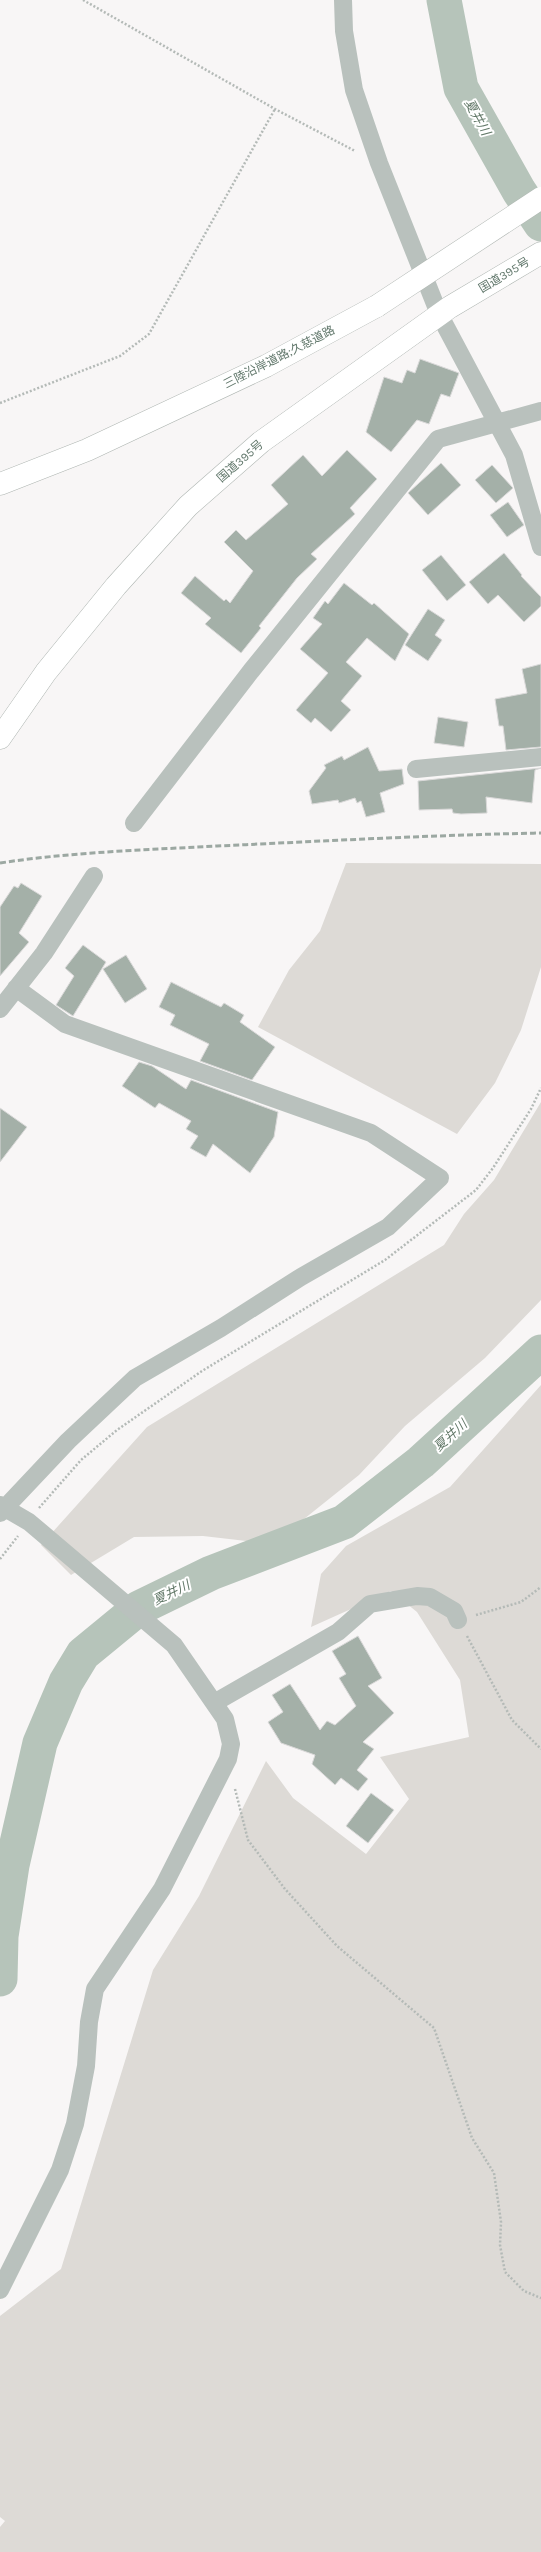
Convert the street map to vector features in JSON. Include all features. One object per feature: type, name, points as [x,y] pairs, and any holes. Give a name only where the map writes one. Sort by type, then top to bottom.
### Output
[{"type":"highway","name":"三陸沿岸道路;久慈道路","points":[[0,484],[87,450],[266,366],[377,306],[541,198]]},
{"type":"highway","name":"国道395号","points":[[0,738],[61,654],[116,586],[188,506],[261,442],[445,311],[541,253]]},
{"type":"street","points":[[343,0],[344,31],[354,90],[379,163],[445,311],[514,455],[541,547]]},
{"type":"street","points":[[134,823],[256,665],[438,439],[497,421],[541,411]]},
{"type":"street","points":[[416,769],[465,763],[541,757]]},
{"type":"street","points":[[0,1009],[44,953],[94,876]]},
{"type":"street","points":[[0,2290],[60,2170],[75,2124],[86,2066],[89,2022],[96,1989],[162,1888],[228,1759],[232,1744],[225,1719],[174,1645],[29,1522],[1,1509],[68,1441],[135,1378],[221,1328],[301,1277],[388,1227],[440,1178],[371,1133],[65,1024],[16,988]]},
{"type":"street","points":[[214,1704],[338,1632],[370,1604],[417,1596],[430,1597],[454,1611],[458,1620]]},
{"type":"path","points":[[83,0],[275,109],[379,163]]},
{"type":"path","points":[[0,403],[120,356],[150,334],[275,109]]},
{"type":"path","points":[[0,1559],[81,1460],[117,1430],[216,1362],[384,1260],[476,1190],[494,1168],[531,1109],[541,1088]]},
{"type":"path","points":[[541,1587],[521,1602],[458,1620],[512,1720],[541,1749]]},
{"type":"path","points":[[228,1759],[248,1840],[280,1883],[337,1946],[434,2028],[472,2138],[494,2173],[501,2222],[500,2245],[505,2272],[524,2291],[541,2298]]},
{"type":"shaded area","points":[[346,863],[541,864],[541,967],[521,1030],[495,1083],[457,1134],[258,1027],[289,970],[320,931]]},
{"type":"shaded area","points":[[541,1102],[541,1300],[485,1358],[405,1426],[359,1475],[279,1539],[255,1542],[203,1536],[134,1537],[71,1575],[41,1545],[147,1427],[444,1245],[464,1214],[494,1180]]},
{"type":"shaded area","points":[[541,1385],[541,2552],[0,2552],[0,2527],[5,2521],[0,2517],[0,2316],[61,2269],[153,1970],[199,1896],[266,1761],[293,1798],[366,1854],[409,1799],[380,1757],[469,1737],[460,1680],[417,1612],[391,1591],[311,1627],[321,1574],[346,1546],[450,1487]]},
{"type":"building","points":[[420,359],[459,373],[450,397],[441,394],[429,424],[417,420],[391,452],[366,432],[384,377],[402,383],[407,370],[415,373]]},
{"type":"building","points":[[347,450],[377,479],[350,508],[355,514],[311,554],[317,559],[297,578],[259,626],[261,628],[241,653],[205,624],[211,618],[181,593],[195,576],[224,601],[226,599],[230,603],[253,571],[224,542],[236,530],[246,540],[288,504],[271,485],[303,455],[322,476]]},
{"type":"building","points":[[441,463],[461,485],[428,515],[408,493]]},
{"type":"building","points":[[492,465],[513,488],[496,503],[475,480]]},
{"type":"building","points":[[508,502],[524,525],[507,537],[490,515]]},
{"type":"building","points":[[504,553],[522,575],[521,576],[541,597],[541,606],[524,622],[498,595],[488,604],[469,582]]},
{"type":"building","points":[[441,555],[466,585],[447,601],[422,570]]},
{"type":"building","points":[[344,583],[372,605],[374,603],[409,634],[395,661],[367,638],[346,662],[362,676],[341,701],[351,710],[331,732],[315,718],[311,723],[296,710],[328,673],[300,649],[322,624],[313,618],[325,601],[328,604]]},
{"type":"building","points":[[428,609],[445,620],[435,635],[442,640],[428,661],[405,645]]},
{"type":"building","points":[[541,664],[541,747],[506,750],[503,726],[499,726],[495,699],[527,693],[522,669]]},
{"type":"building","points":[[438,717],[468,722],[464,747],[434,743]]},
{"type":"building","points":[[368,747],[379,771],[402,769],[404,784],[380,793],[385,812],[366,817],[361,801],[357,803],[355,798],[339,803],[338,800],[312,804],[309,791],[326,768],[324,765],[342,756],[344,760]]},
{"type":"building","points":[[541,768],[535,770],[532,803],[486,797],[487,813],[461,814],[453,813],[452,809],[419,810],[418,781]]},
{"type":"building","points":[[21,883],[42,896],[19,933],[29,942],[0,976],[0,907],[14,886],[18,888]]},
{"type":"building","points":[[83,945],[106,962],[73,1016],[56,1005],[74,976],[65,968]]},
{"type":"building","points":[[126,955],[147,989],[125,1003],[103,969]]},
{"type":"building","points":[[171,982],[221,1007],[224,1003],[244,1015],[240,1022],[275,1047],[252,1080],[200,1061],[209,1044],[170,1025],[175,1015],[159,1007]]},
{"type":"building","points":[[139,1062],[152,1066],[186,1089],[191,1080],[278,1112],[274,1137],[250,1173],[213,1144],[206,1157],[190,1148],[198,1136],[186,1129],[191,1121],[159,1103],[155,1108],[122,1086]]},
{"type":"building","points":[[0,1108],[27,1127],[0,1162]]},
{"type":"building","points":[[358,1636],[382,1678],[368,1686],[394,1713],[363,1742],[374,1749],[357,1770],[368,1779],[358,1791],[341,1778],[335,1785],[312,1764],[315,1755],[281,1743],[268,1722],[283,1712],[272,1695],[290,1684],[320,1730],[327,1721],[335,1725],[356,1706],[339,1678],[346,1674],[332,1651]]},
{"type":"building","points":[[371,1793],[394,1810],[368,1843],[346,1826]]},
{"type":"waterway","name":"夏井川","points":[[444,0],[461,88],[519,191],[541,224]]},
{"type":"waterway","name":"夏井川","points":[[0,1979],[1,1936],[12,1865],[40,1743],[66,1682],[83,1654],[139,1608],[211,1573],[344,1522],[421,1462],[541,1352]]},
{"type":"railway","points":[[0,863],[54,856],[136,850],[379,838],[541,833]]}]
